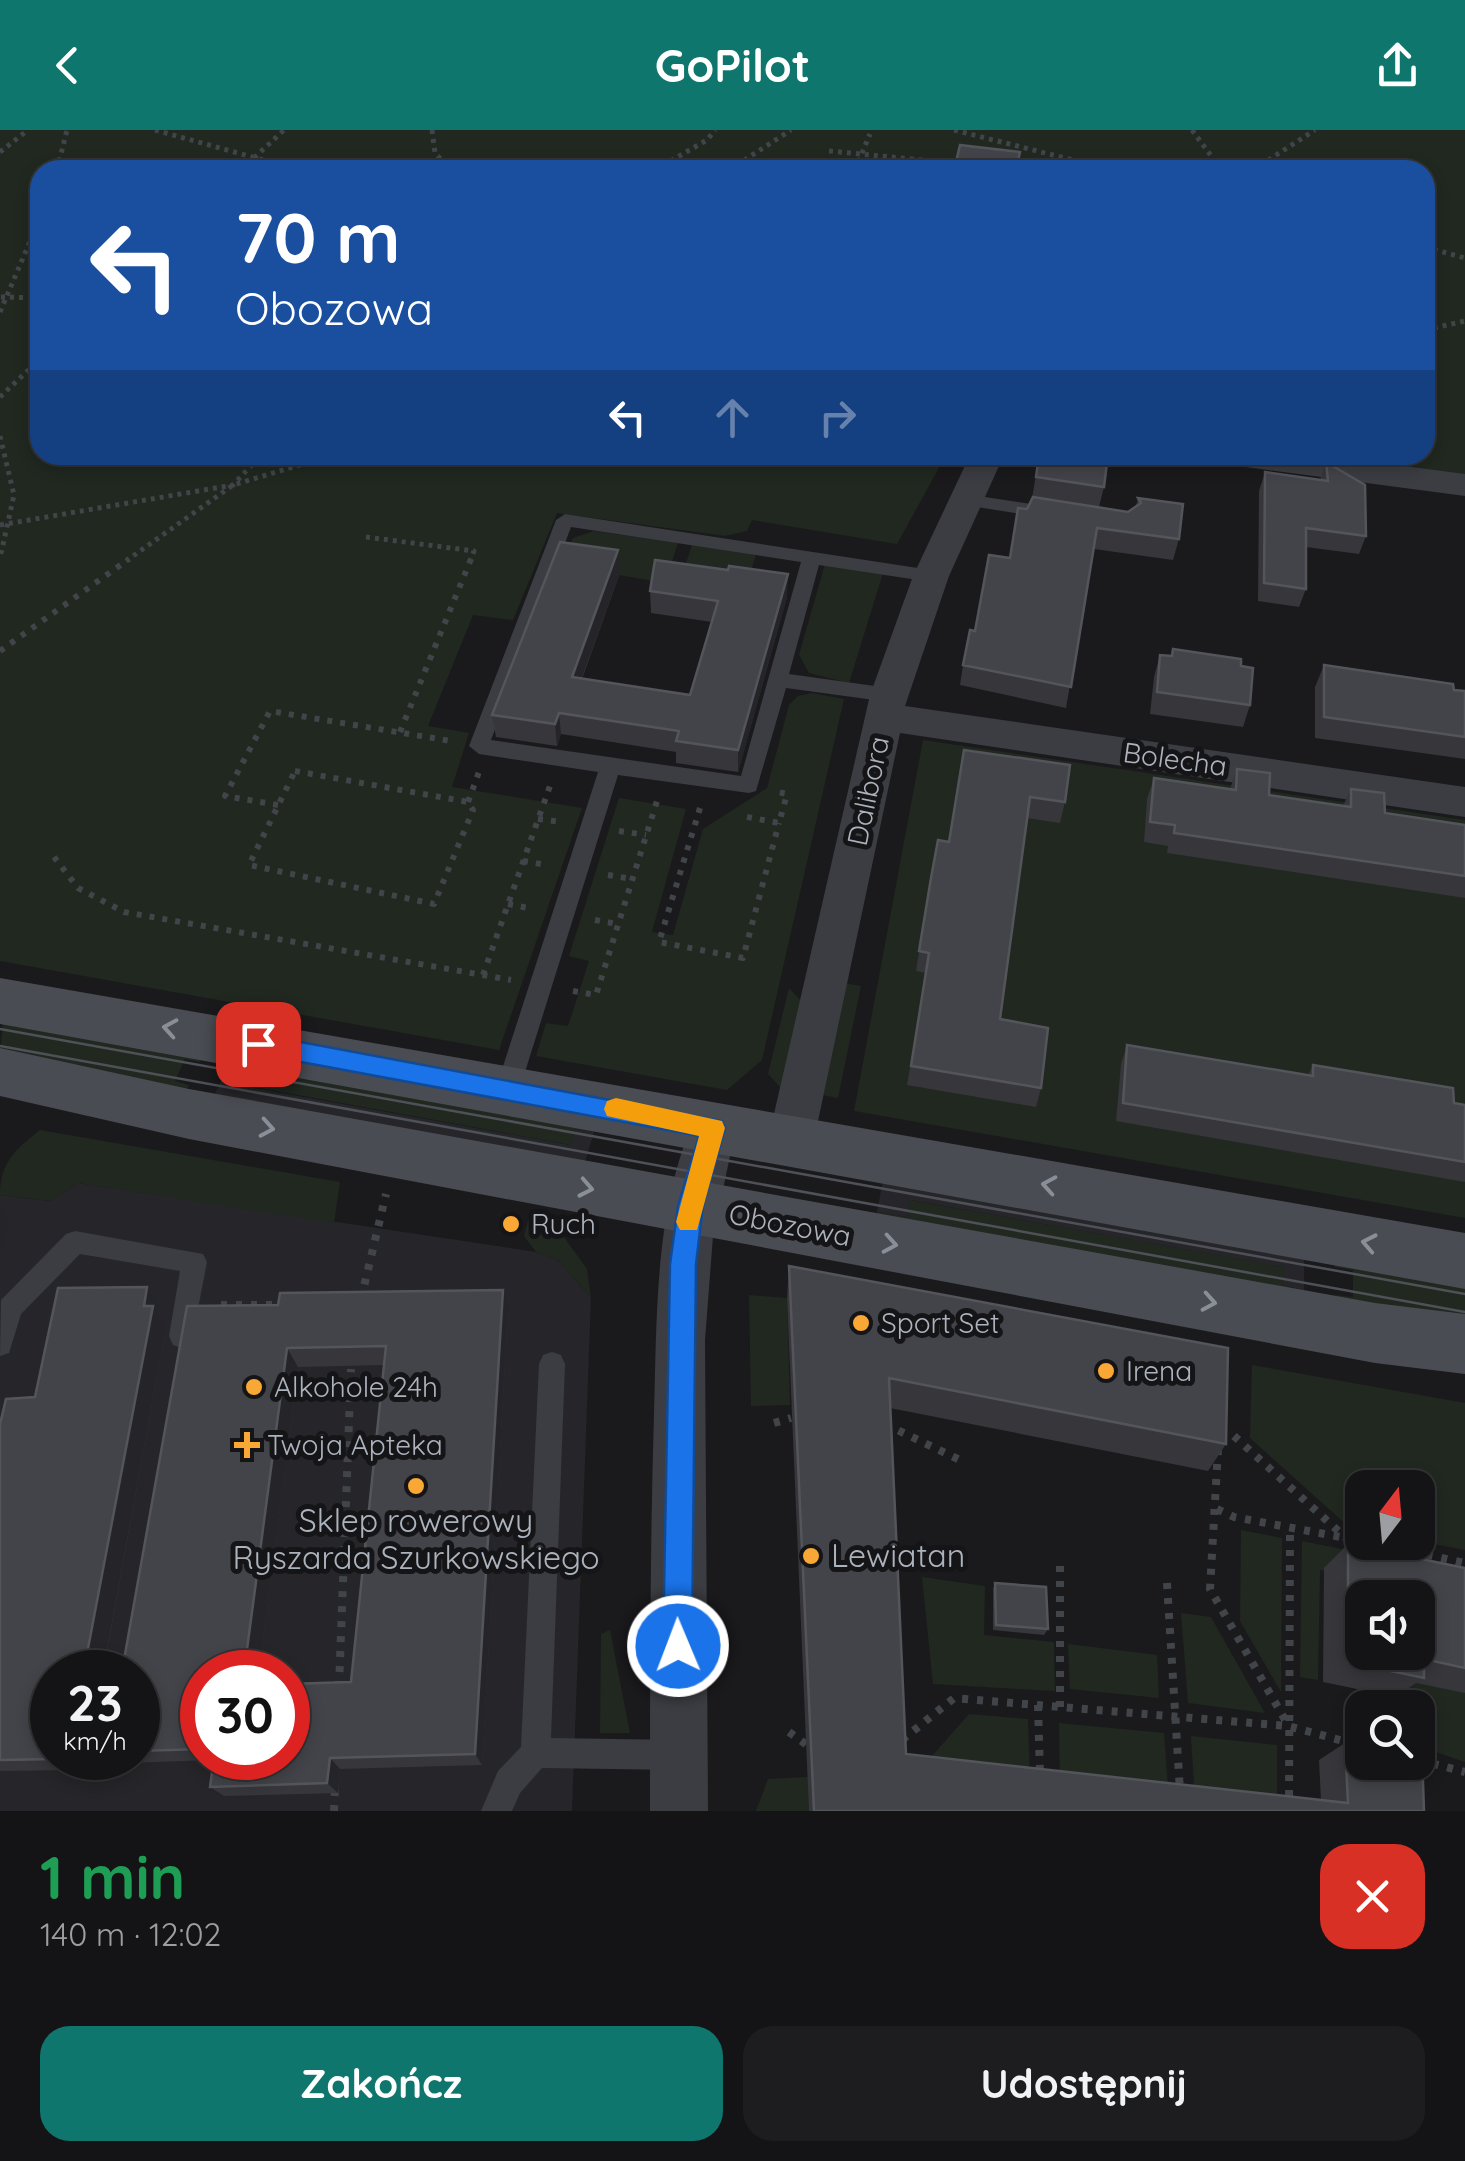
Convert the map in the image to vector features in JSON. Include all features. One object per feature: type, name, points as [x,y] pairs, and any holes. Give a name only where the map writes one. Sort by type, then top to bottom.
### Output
[{"type":"street","name":"Dalibora","points":[[791,1140],[886,706],[931,576],[982,465]]},
{"type":"street","points":[[1314,465],[1465,485]]},
{"type":"street","name":"Bolecha","points":[[886,706],[1465,802]]},
{"type":"street","points":[[0,1001],[508,1088],[1465,1261]]},
{"type":"street","name":"Obozowa","points":[[0,1072],[189,1114],[1375,1333],[1465,1344]]},
{"type":"street","points":[[680,1811],[676,1501],[683,1264],[690,1206],[713,1128]]},
{"type":"lane","points":[[964,500],[1070,516]]},
{"type":"lane","points":[[812,556],[749,786],[484,747],[565,520],[812,556],[931,576]]},
{"type":"lane","points":[[779,680],[886,706]]},
{"type":"lane","points":[[508,1088],[610,766]]},
{"type":"lane","points":[[0,1344],[10,1308],[75,1242],[194,1262],[177,1364]]},
{"type":"lane","points":[[496,1811],[510,1782],[536,1753],[552,1364]]},
{"type":"lane","points":[[536,1753],[679,1755]]},
{"type":"path","points":[[0,152],[28,130]]},
{"type":"path","points":[[60,160],[67,130]]},
{"type":"path","points":[[155,130],[262,160]]},
{"type":"path","points":[[253,160],[284,130]]},
{"type":"path","points":[[432,130],[430,145],[438,160]]},
{"type":"path","points":[[672,160],[707,140],[714,130]]},
{"type":"path","points":[[744,160],[791,130]]},
{"type":"path","points":[[954,130],[1072,160]]},
{"type":"path","points":[[1192,130],[1212,160]]},
{"type":"path","points":[[1269,160],[1312,131]]},
{"type":"path","points":[[859,160],[870,134]]},
{"type":"path","points":[[829,150],[937,160]]},
{"type":"path","points":[[913,160],[922,158]]},
{"type":"path","points":[[0,312],[2,297],[30,239]]},
{"type":"path","points":[[1435,250],[1465,258]]},
{"type":"path","points":[[2,297],[30,298]]},
{"type":"path","points":[[1435,328],[1465,320]]},
{"type":"path","points":[[0,397],[30,368]]},
{"type":"path","points":[[26,372],[30,371]]},
{"type":"path","points":[[0,436],[14,495],[4,524],[0,558]]},
{"type":"path","points":[[0,651],[233,484],[252,465]]},
{"type":"path","points":[[4,524],[233,484],[309,465]]},
{"type":"path","points":[[366,536],[474,551],[400,732]]},
{"type":"path","points":[[278,805],[225,796],[270,710],[484,747],[468,802]]},
{"type":"path","points":[[483,975],[560,758]]},
{"type":"path","points":[[294,771],[468,802],[474,810],[434,904],[250,865],[294,771]]},
{"type":"path","points":[[54,857],[78,888],[124,912],[596,995],[665,774]]},
{"type":"path","points":[[700,808],[659,942],[743,958],[779,823]]},
{"type":"path","points":[[357,1314],[390,1178]]},
{"type":"path","points":[[188,1306],[302,1305]]},
{"type":"path","points":[[338,1696],[351,1369]]},
{"type":"path","points":[[774,1423],[791,1418]]},
{"type":"path","points":[[870,1418],[962,1460]]},
{"type":"path","points":[[1218,1430],[1210,1589],[1288,1726]]},
{"type":"path","points":[[1234,1436],[1345,1537]]},
{"type":"path","points":[[1217,1509],[1234,1518],[1345,1538]]},
{"type":"path","points":[[1289,1811],[1290,1530]]},
{"type":"path","points":[[1435,1557],[1465,1563]]},
{"type":"path","points":[[1060,1566],[1060,1707]]},
{"type":"path","points":[[1168,1583],[1180,1802]]},
{"type":"path","points":[[897,1744],[954,1698],[1288,1726],[1345,1741]]},
{"type":"path","points":[[1038,1706],[1040,1786]]},
{"type":"path","points":[[789,1732],[807,1745]]},
{"type":"path","points":[[1435,1764],[1465,1772]]},
{"type":"path","points":[[334,1811],[335,1772]]},
{"type":"shaded area","points":[[0,130],[1465,130],[1465,475],[1387,465],[1435,465],[1435,160],[30,160],[30,465],[940,465],[897,544],[752,520],[747,531],[725,536],[557,513],[513,620],[473,615],[428,726],[469,733],[452,787],[582,808],[499,1050],[0,961]]},
{"type":"shaded area","points":[[594,531],[678,543],[665,583],[562,565],[573,538]]},
{"type":"shaded area","points":[[692,545],[756,554],[750,575],[685,566]]},
{"type":"shaded area","points":[[825,564],[883,573],[849,683],[809,673],[799,655]]},
{"type":"shaded area","points":[[812,693],[844,699],[762,1060],[727,1090],[536,1056],[546,1023],[568,1026],[589,961],[569,956],[619,798],[686,809],[652,932],[673,935],[703,829],[767,788],[789,705],[798,696]]},
{"type":"shaded area","points":[[923,740],[1465,820],[1465,1218],[854,1111]]},
{"type":"shaded area","points":[[844,983],[861,986],[838,1098],[823,1095]]},
{"type":"shaded area","points":[[789,988],[801,1001],[781,1088],[768,1074]]},
{"type":"shaded area","points":[[3,1020],[205,1049],[200,1062],[185,1059],[175,1081],[189,1085],[183,1098],[0,1057]]},
{"type":"shaded area","points":[[232,1054],[596,1119],[594,1132],[575,1129],[571,1145],[237,1084],[243,1069],[227,1066]]},
{"type":"shaded area","points":[[227,1066],[243,1069],[238,1085],[570,1145],[575,1129],[594,1132],[585,1162],[215,1094]]},
{"type":"shaded area","points":[[40,1130],[340,1182],[334,1223],[78,1183],[51,1201],[0,1195],[6,1165]]},
{"type":"shaded area","points":[[883,1180],[1304,1256],[1304,1290],[1282,1285],[1283,1267],[911,1200],[907,1217],[877,1212]]},
{"type":"shaded area","points":[[78,1183],[536,1252],[558,1260],[591,1298],[572,1811],[0,1811],[0,1195],[50,1201]]},
{"type":"shaded area","points":[[910,1200],[1284,1267],[1282,1285],[1304,1290],[1304,1304],[876,1223],[877,1212],[907,1217]]},
{"type":"shaded area","points":[[529,1217],[553,1222],[587,1269],[591,1298],[558,1260],[536,1252],[524,1236]]},
{"type":"shaded area","points":[[1335,1250],[1465,1279],[1465,1327],[1335,1309],[1335,1295],[1353,1297],[1353,1270],[1335,1267]]},
{"type":"shaded area","points":[[749,1295],[787,1298],[790,1405],[751,1406]]},
{"type":"shaded area","points":[[1252,1365],[1465,1403],[1465,1550],[1435,1544],[1435,1470],[1345,1470],[1345,1523],[1250,1438]]},
{"type":"shaded area","points":[[1241,1530],[1282,1538],[1281,1692],[1240,1621]]},
{"type":"shaded area","points":[[1302,1541],[1345,1550],[1345,1560],[1396,1560],[1465,1574],[1465,1600],[1435,1594],[1435,1580],[1368,1580],[1320,1570],[1318,1680],[1300,1677]]},
{"type":"shaded area","points":[[922,1577],[985,1586],[984,1635],[1054,1642],[1055,1691],[933,1684]]},
{"type":"shaded area","points":[[1181,1613],[1211,1617],[1265,1713],[1188,1703]]},
{"type":"shaded area","points":[[610,1630],[630,1733],[600,1733],[601,1634]]},
{"type":"shaded area","points":[[1068,1644],[1157,1655],[1159,1698],[1070,1689]]},
{"type":"shaded area","points":[[1393,1676],[1465,1692],[1465,1762],[1435,1752],[1435,1690],[1394,1690]]},
{"type":"shaded area","points":[[969,1714],[1028,1719],[1030,1785],[917,1773]]},
{"type":"shaded area","points":[[1059,1723],[1164,1733],[1169,1800],[1060,1788]]},
{"type":"shaded area","points":[[1191,1736],[1277,1745],[1277,1811],[1195,1803]]},
{"type":"shaded area","points":[[808,1777],[809,1811],[756,1811],[768,1779]]},
{"type":"building","points":[[960,145],[1020,152],[1018,160],[956,160]]},
{"type":"building","points":[[1038,465],[1107,465],[1104,487],[1036,477]]},
{"type":"building","points":[[1326,465],[1331,465],[1365,485],[1366,536],[1306,528],[1306,589],[1264,583],[1265,472],[1328,481]]},
{"type":"building","points":[[1033,497],[1128,512],[1141,503],[1138,498],[1183,504],[1179,539],[1097,528],[1071,687],[963,665],[970,630],[975,631],[989,555],[1010,558],[1018,508],[1027,509]]},
{"type":"building","points":[[560,542],[618,550],[572,677],[690,695],[718,601],[650,591],[655,560],[788,574],[738,750],[676,741],[679,731],[559,713],[555,724],[492,715]]},
{"type":"building","points":[[1173,649],[1241,659],[1241,666],[1253,668],[1250,705],[1157,692],[1160,655],[1172,656]]},
{"type":"building","points":[[1324,665],[1453,684],[1454,690],[1465,691],[1465,737],[1324,717]]},
{"type":"building","points":[[964,750],[1070,765],[1065,802],[1030,797],[1000,1019],[1048,1028],[1041,1088],[911,1066],[929,953],[919,951],[931,878],[938,840],[949,842]]},
{"type":"building","points":[[1237,769],[1270,773],[1269,795],[1351,807],[1351,789],[1384,793],[1385,813],[1465,825],[1465,876],[1174,833],[1175,825],[1150,822],[1154,778],[1236,790]]},
{"type":"building","points":[[1127,1045],[1313,1076],[1313,1065],[1453,1088],[1454,1103],[1465,1105],[1465,1162],[1123,1103]]},
{"type":"building","points":[[789,1266],[1228,1348],[1226,1444],[889,1378],[906,1754],[1348,1803],[1347,1780],[1423,1780],[1424,1811],[814,1811]]},
{"type":"building","points":[[147,1287],[144,1306],[153,1306],[88,1650],[30,1650],[30,1759],[0,1760],[0,1424],[6,1399],[35,1397],[58,1288]]},
{"type":"building","points":[[503,1290],[475,1754],[330,1758],[327,1783],[210,1787],[211,1780],[310,1780],[310,1683],[351,1682],[386,1346],[287,1348],[247,1650],[180,1650],[180,1750],[160,1750],[160,1650],[126,1650],[187,1306],[278,1305],[280,1293]]},
{"type":"building","points":[[1348,1560],[1426,1560],[1465,1568],[1465,1668],[1435,1661],[1435,1580],[1348,1580]]},
{"type":"building","points":[[995,1583],[1046,1587],[1048,1629],[996,1625]]},
{"type":"building","points":[[1386,1670],[1424,1670],[1424,1678]]},
{"type":"tram line","points":[[0,1029],[1465,1294]]},
{"type":"tram line","points":[[0,1046],[1465,1312]]},
{"type":"slow traffic","points":[[616,1109],[713,1128],[688,1222]]},
{"type":"place","name":"Ruch","points":[[511,1224]]},
{"type":"place","name":"Sport Set","points":[[861,1323]]},
{"type":"place","name":"Irena","points":[[1106,1371]]},
{"type":"place","name":"Alkohole 24h","points":[[254,1387]]},
{"type":"place","name":"Twoja Apteka","points":[[247,1445]]},
{"type":"place","name":"Sklep rowerowy Ryszarda Szurkowskiego","points":[[416,1486]]},
{"type":"place","name":"Lewiatan","points":[[811,1556]]},
{"type":"route","points":[[258,1044],[713,1128],[690,1206],[683,1264],[676,1501],[678,1646]]}]
